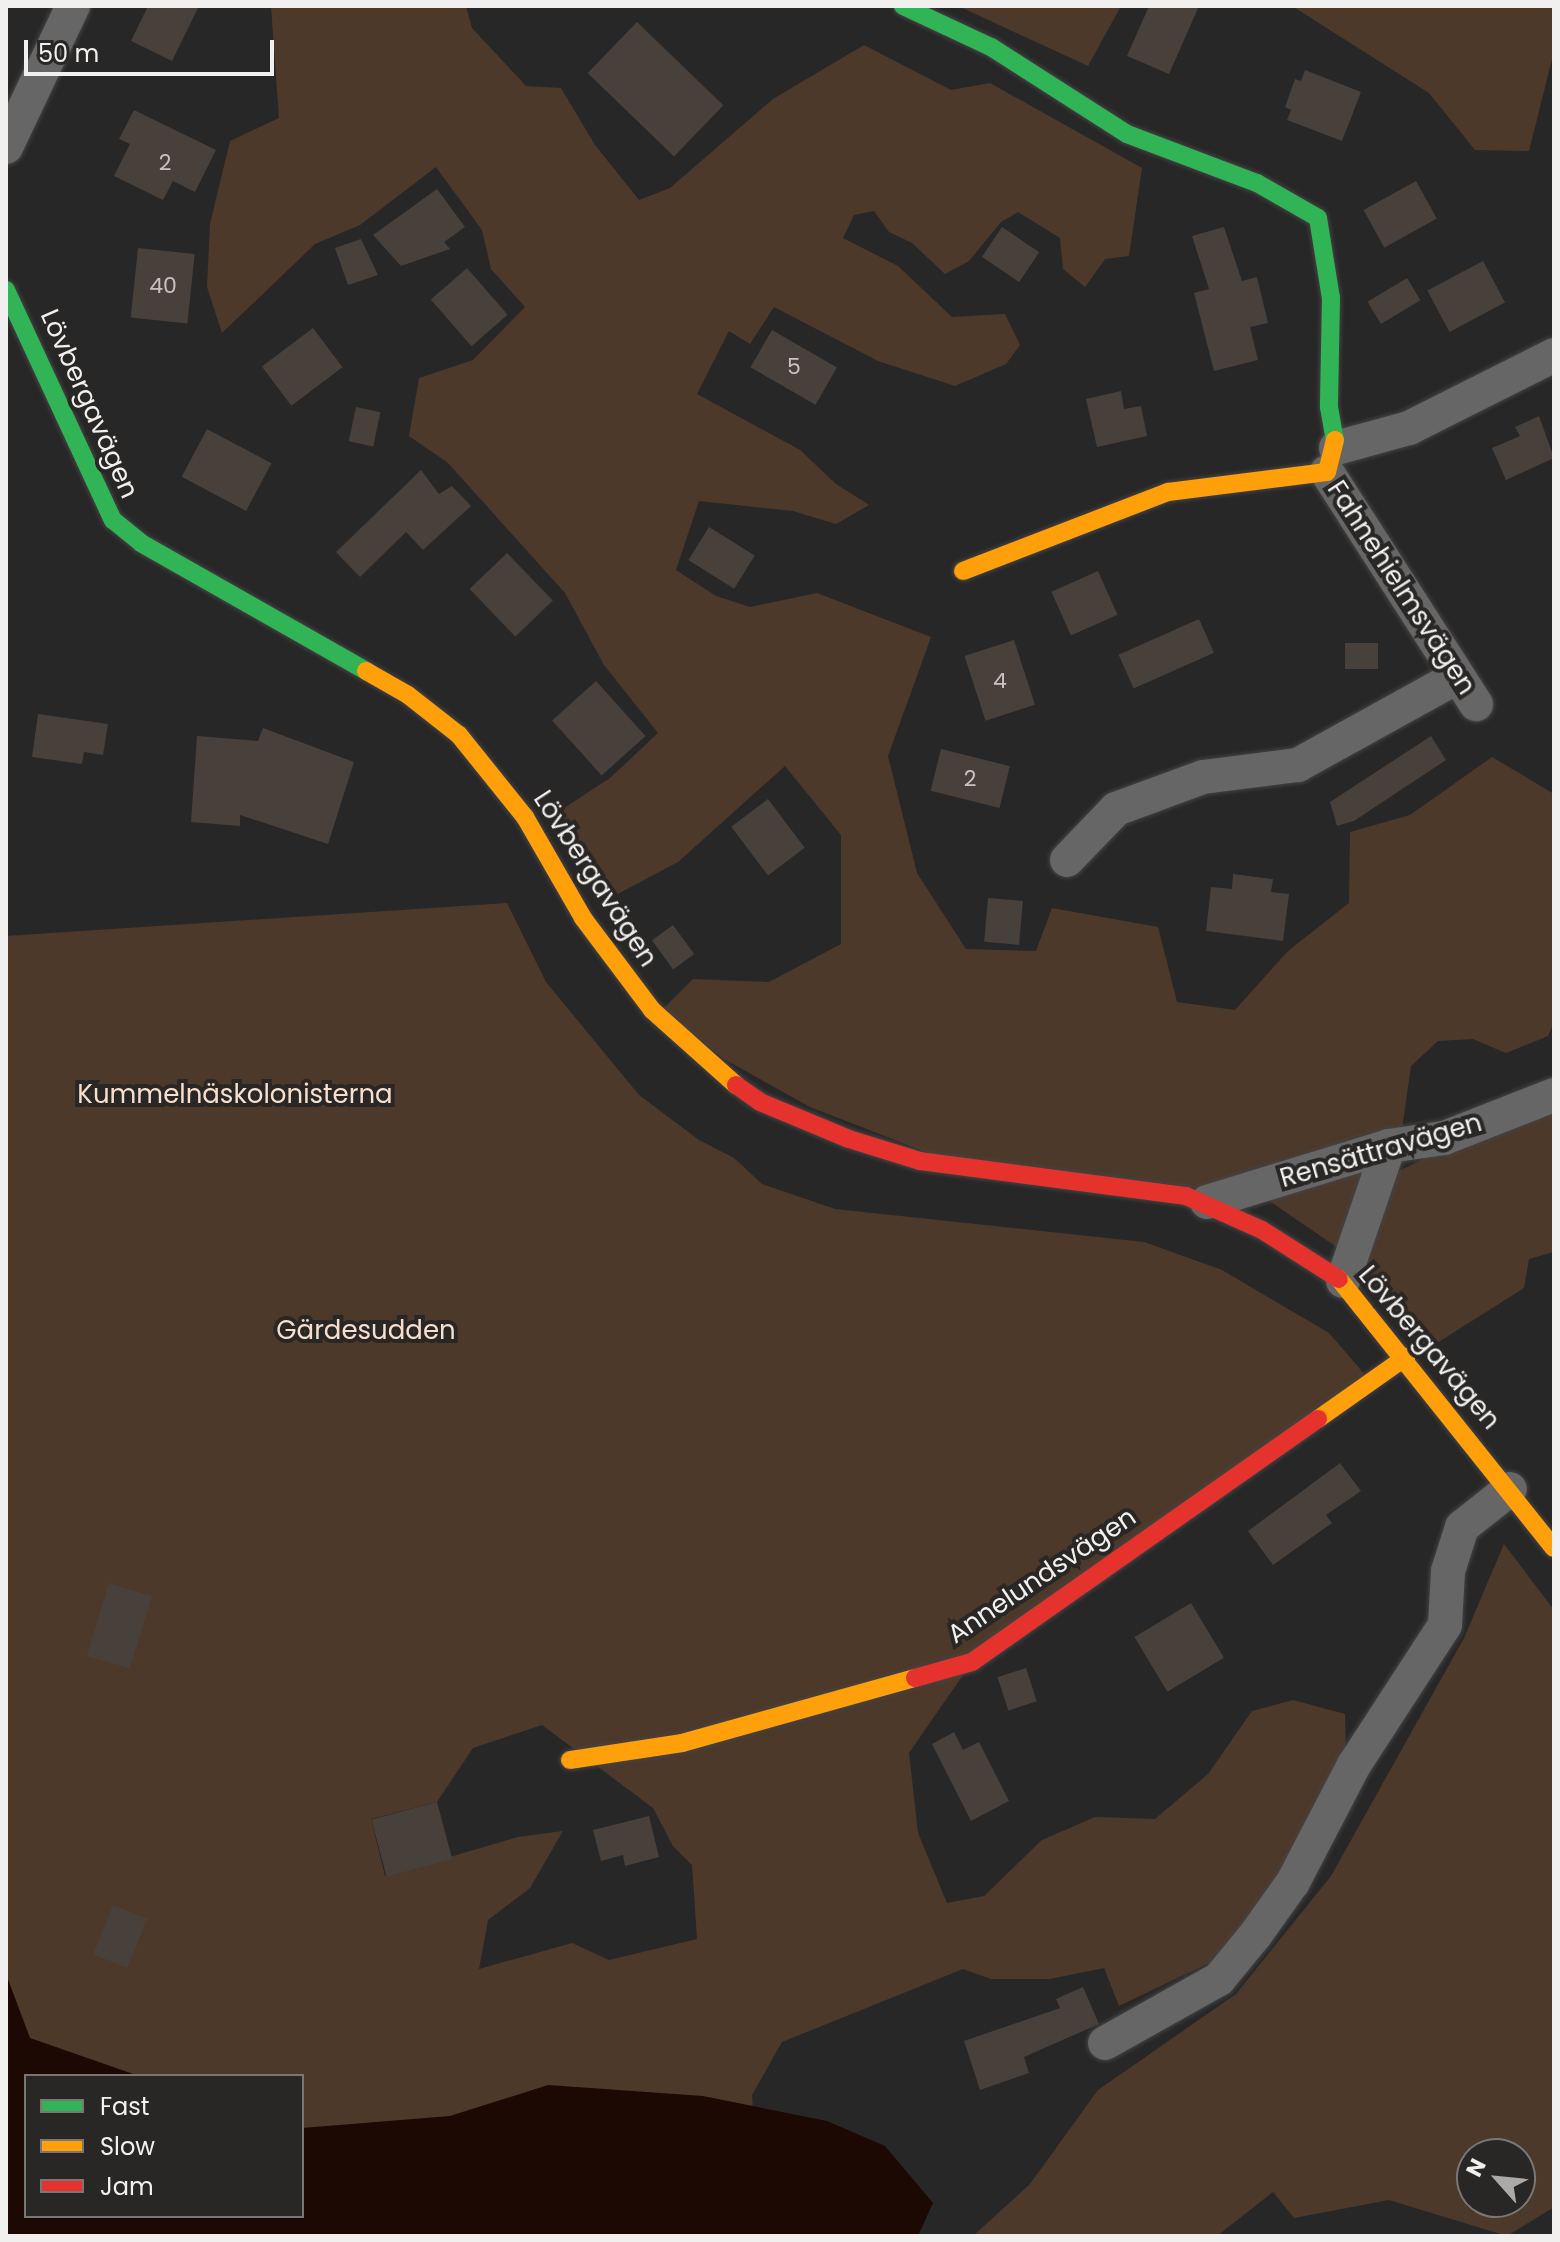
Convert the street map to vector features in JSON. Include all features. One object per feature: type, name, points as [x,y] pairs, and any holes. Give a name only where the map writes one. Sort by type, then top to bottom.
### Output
[{"type":"street","points":[[6,147],[73,6]]},
{"type":"street","name":"Fahnehielmsvägen","points":[[903,6],[991,47],[1127,134],[1257,183],[1318,218],[1331,298],[1331,460],[1466,690],[1298,765],[1203,777],[1116,809],[1067,860]]},
{"type":"street","name":"Lövbergavägen","points":[[6,290],[113,520],[141,543],[408,695],[459,735],[525,817],[583,918],[652,1010],[723,1077],[760,1102],[849,1139],[920,1161],[1125,1186],[1207,1202],[1343,1281],[1554,1548]]},
{"type":"street","points":[[963,571],[1168,492],[1331,460],[1409,428],[1554,355]]},
{"type":"street","name":"Rensättravägen","points":[[1207,1202],[1389,1146],[1444,1138],[1554,1095]]},
{"type":"street","points":[[1343,1281],[1389,1146]]},
{"type":"street","name":"Annelundsvägen","points":[[570,1760],[682,1743],[972,1662],[1406,1357]]},
{"type":"street","points":[[1105,2043],[1219,1979],[1256,1934],[1293,1882],[1354,1765],[1445,1625],[1448,1571],[1462,1527],[1510,1489]]},
{"type":"green space","points":[[271,6],[466,6],[472,28],[526,86],[561,88],[595,145],[639,200],[670,188],[773,99],[864,45],[951,90],[990,83],[1142,168],[1129,256],[1105,259],[1085,287],[1063,269],[1060,238],[1018,212],[1001,222],[969,261],[945,274],[912,243],[889,232],[874,211],[854,215],[843,238],[898,266],[952,317],[1005,314],[1020,345],[1006,364],[955,386],[878,361],[774,307],[750,344],[729,331],[697,394],[800,450],[836,484],[869,505],[836,524],[793,511],[699,501],[676,570],[716,596],[750,607],[817,593],[931,637],[888,756],[917,873],[966,949],[1036,951],[1052,908],[1158,927],[1177,1002],[1235,1010],[1288,951],[1349,903],[1350,832],[1410,815],[1492,757],[1554,794],[1554,1022],[1548,1036],[1506,1053],[1473,1039],[1438,1041],[1411,1066],[1402,1129],[1205,1189],[931,1154],[810,1107],[724,1059],[662,1010],[693,979],[769,982],[841,944],[841,835],[785,766],[678,862],[612,897],[555,814],[610,778],[658,733],[604,665],[565,593],[448,463],[409,436],[419,378],[473,360],[525,307],[491,269],[482,230],[436,167],[360,225],[315,244],[222,333],[207,287],[210,224],[230,141],[279,118]]},
{"type":"green space","points":[[958,6],[1121,6],[1088,66]]},
{"type":"green space","points":[[1292,6],[1554,6],[1554,51],[1529,151],[1475,150],[1429,93]]},
{"type":"green space","name":"Gärdesudden","points":[[507,903],[546,982],[639,1095],[699,1140],[734,1158],[762,1184],[835,1209],[1144,1242],[1222,1270],[1329,1333],[1367,1377],[972,1662],[909,1753],[918,1833],[947,1903],[984,1896],[1042,1840],[1095,1817],[1155,1819],[1208,1774],[1252,1711],[1293,1700],[1345,1714],[1346,1752],[1263,1900],[1211,1962],[1119,2006],[1104,1968],[1050,1979],[991,1979],[963,1969],[782,2042],[752,2095],[760,2235],[6,2236],[6,936]],"holes":[[[542,1725],[653,1808],[673,1846],[692,1865],[697,1939],[609,1960],[572,1943],[479,1969],[488,1920],[530,1888],[563,1831],[518,1837],[385,1876],[371,1819],[437,1802],[473,1748]]]},
{"type":"green space","points":[[1554,1106],[1554,1252],[1529,1259],[1524,1288],[1426,1350],[1358,1269],[1399,1171],[1457,1142]]},
{"type":"green space","points":[[1364,1164],[1338,1248],[1259,1194]]},
{"type":"green space","points":[[1504,1544],[1554,1610],[1554,2207],[1507,2236],[1389,2200],[1294,2218],[1273,2192],[1217,2236],[973,2236],[1030,2184],[1098,2090],[1236,1994],[1331,1876],[1464,1638]]},
{"type":"shaded area","points":[[6,1974],[30,2038],[133,2074],[24,2074],[24,2218],[304,2218],[304,2128],[450,2116],[548,2085],[703,2096],[827,2121],[885,2146],[933,2203],[918,2236],[6,2236]]},
{"type":"building","points":[[148,6],[199,6],[172,61],[131,41]]},
{"type":"building","points":[[1149,6],[1199,6],[1169,74],[1127,56]]},
{"type":"building","points":[[637,22],[723,105],[674,156],[588,73]]},
{"type":"building","points":[[1305,70],[1361,92],[1342,141],[1287,120],[1291,110],[1285,107],[1295,79],[1301,81]]},
{"type":"building","points":[[134,110],[216,150],[195,192],[173,181],[163,200],[114,176],[130,144],[119,139]]},
{"type":"building","points":[[1416,181],[1437,219],[1384,248],[1364,210]]},
{"type":"building","points":[[437,189],[465,227],[444,242],[450,249],[401,266],[373,235]]},
{"type":"building","points":[[1002,227],[1039,252],[1019,282],[982,257]]},
{"type":"building","points":[[1224,227],[1242,281],[1257,277],[1268,323],[1250,327],[1258,360],[1214,371],[1194,293],[1209,289],[1192,236]]},
{"type":"building","points":[[361,239],[378,275],[348,285],[335,248]]},
{"type":"building","points":[[138,248],[195,254],[187,324],[131,318]]},
{"type":"building","points":[[1483,261],[1505,302],[1449,332],[1427,291]]},
{"type":"building","points":[[467,268],[508,315],[471,346],[431,299]]},
{"type":"building","points":[[1407,278],[1420,300],[1381,324],[1368,302]]},
{"type":"building","points":[[313,328],[342,367],[291,406],[262,367]]},
{"type":"building","points":[[772,330],[837,367],[815,405],[750,367]]},
{"type":"building","points":[[1121,391],[1124,409],[1141,406],[1147,436],[1097,447],[1086,399]]},
{"type":"building","points":[[356,407],[380,412],[373,446],[349,441]]},
{"type":"building","points":[[1539,416],[1554,458],[1506,480],[1492,448],[1520,436],[1515,427]]},
{"type":"building","points":[[207,429],[271,463],[246,511],[182,477]]},
{"type":"building","points":[[421,470],[439,494],[452,486],[471,506],[423,550],[406,532],[360,577],[336,552]]},
{"type":"building","points":[[709,527],[755,556],[734,589],[688,560]]},
{"type":"building","points":[[507,553],[553,600],[515,637],[470,589]]},
{"type":"building","points":[[1098,571],[1118,615],[1071,636],[1051,592]]},
{"type":"building","points":[[1199,619],[1214,653],[1134,689],[1119,655]]},
{"type":"building","points":[[1014,640],[1035,705],[986,721],[965,656]]},
{"type":"building","points":[[1345,643],[1378,643],[1378,669],[1345,669]]},
{"type":"building","points":[[596,681],[646,736],[602,775],[552,720]]},
{"type":"building","points":[[38,714],[108,724],[103,755],[84,752],[82,764],[32,757]]},
{"type":"building","points":[[263,728],[354,762],[328,844],[240,815],[240,826],[191,822],[197,736],[258,741]]},
{"type":"building","points":[[1431,736],[1446,760],[1354,821],[1337,826],[1330,802]]},
{"type":"building","points":[[941,749],[1010,766],[999,808],[931,791]]},
{"type":"building","points":[[768,799],[805,848],[768,875],[731,827]]},
{"type":"building","points":[[1233,874],[1273,879],[1271,892],[1289,894],[1283,941],[1206,931],[1211,887],[1232,889]]},
{"type":"building","points":[[988,898],[1023,901],[1019,945],[984,942]]},
{"type":"building","points":[[673,925],[694,954],[673,969],[652,940]]},
{"type":"building","points":[[1340,1463],[1361,1491],[1326,1515],[1332,1523],[1273,1565],[1248,1531]]},
{"type":"building","points":[[109,1583],[152,1596],[130,1669],[87,1656]]},
{"type":"building","points":[[1191,1603],[1224,1658],[1167,1692],[1134,1637]]},
{"type":"building","points":[[1026,1668],[1037,1701],[1008,1711],[997,1677]]},
{"type":"building","points":[[954,1732],[963,1750],[979,1742],[1009,1801],[971,1821],[932,1744]]},
{"type":"building","points":[[437,1802],[452,1859],[387,1877],[371,1820]]},
{"type":"building","points":[[649,1816],[659,1857],[625,1866],[623,1855],[601,1861],[593,1830]]},
{"type":"building","points":[[113,1905],[147,1919],[127,1968],[93,1954]]},
{"type":"building","points":[[1083,1987],[1099,2024],[1024,2057],[1029,2073],[980,2090],[964,2041],[1060,2008],[1056,1999]]},
{"type":"traffic: fast","points":[[903,6],[991,47],[1127,134],[1257,183],[1318,218],[1331,298],[1329,407],[1335,440]]},
{"type":"traffic: fast","points":[[6,290],[113,520],[141,543],[366,671]]},
{"type":"traffic: slow","points":[[963,571],[1168,492],[1327,472],[1335,440]]},
{"type":"traffic: slow","points":[[366,671],[408,695],[459,735],[525,817],[583,918],[652,1010],[736,1085]]},
{"type":"traffic: slow","points":[[1339,1279],[1554,1548]]},
{"type":"traffic: slow","points":[[1318,1419],[1406,1357]]},
{"type":"traffic: slow","points":[[570,1760],[682,1743],[915,1678]]},
{"type":"traffic: jam","points":[[736,1085],[760,1102],[849,1139],[920,1161],[1186,1196],[1262,1230],[1339,1279]]},
{"type":"traffic: jam","points":[[915,1678],[972,1662],[1318,1419]]},
{"type":"park label","name":"Kummelnäskolonisterna","points":[[235,1095]]}]
